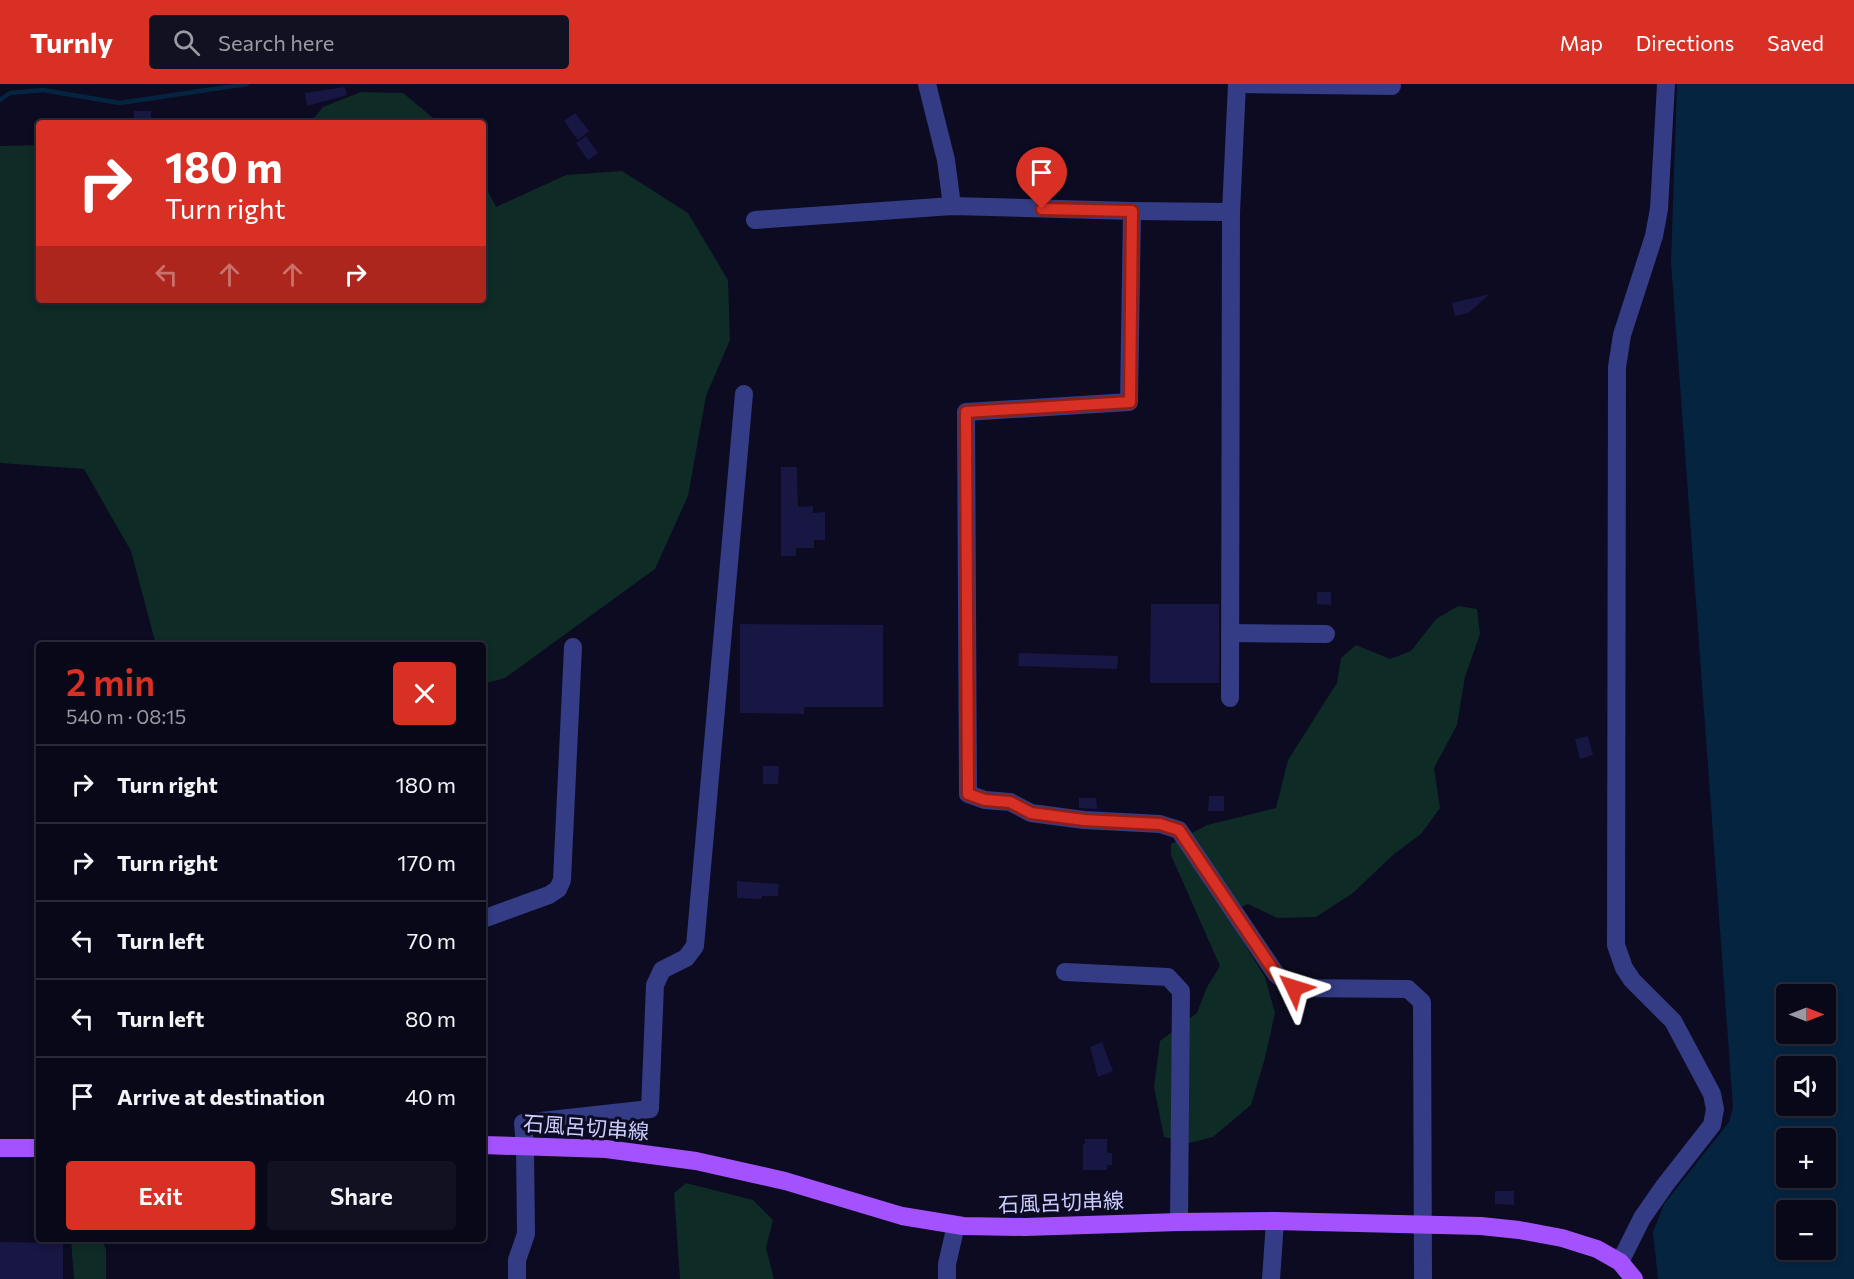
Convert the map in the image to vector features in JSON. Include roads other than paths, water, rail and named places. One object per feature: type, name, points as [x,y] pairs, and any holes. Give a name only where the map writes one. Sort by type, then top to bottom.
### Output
[{"type":"main road","name":"石風呂切串線","points":[[486,1145],[606,1149],[696,1161],[785,1181],[902,1216],[956,1225],[1025,1227],[1179,1221],[1275,1221],[1481,1226],[1519,1230],[1562,1238],[1597,1250],[1620,1262],[1634,1279]]},
{"type":"main road","points":[[0,1148],[36,1148]]},
{"type":"street","points":[[927,84],[946,160],[952,206]]},
{"type":"street","points":[[1230,698],[1231,212],[1237,84],[1392,86]]},
{"type":"street","points":[[1620,1262],[1642,1218],[1712,1125],[1715,1108],[1712,1094],[1673,1021],[1632,981],[1624,969],[1616,945],[1617,367],[1622,335],[1654,236],[1659,209],[1666,84]]},
{"type":"street","points":[[756,220],[952,206],[1231,212]]},
{"type":"street","points":[[1132,211],[1130,402],[966,412],[968,794],[985,800],[1010,802],[1031,813],[1084,820],[1160,824],[1179,830],[1276,974],[1294,988],[1408,989],[1422,1002],[1423,1279]]},
{"type":"street","points":[[517,1279],[517,1260],[526,1234],[523,1123],[650,1109],[655,985],[662,970],[686,958],[694,946],[744,394]]},
{"type":"street","points":[[1230,633],[1326,634]]},
{"type":"street","points":[[486,919],[549,895],[558,889],[562,880],[573,647]]},
{"type":"street","points":[[1065,972],[1168,976],[1181,991],[1179,1221]]},
{"type":"street","points":[[1271,1279],[1275,1221]]},
{"type":"street","points":[[947,1279],[947,1264],[956,1225]]},
{"type":"water","points":[[1677,84],[1854,84],[1854,1279],[1658,1279],[1653,1232],[1664,1204],[1729,1122],[1733,1107],[1671,262]]},
{"type":"waterway","points":[[0,100],[10,93],[43,90],[120,103],[247,84]]}]
